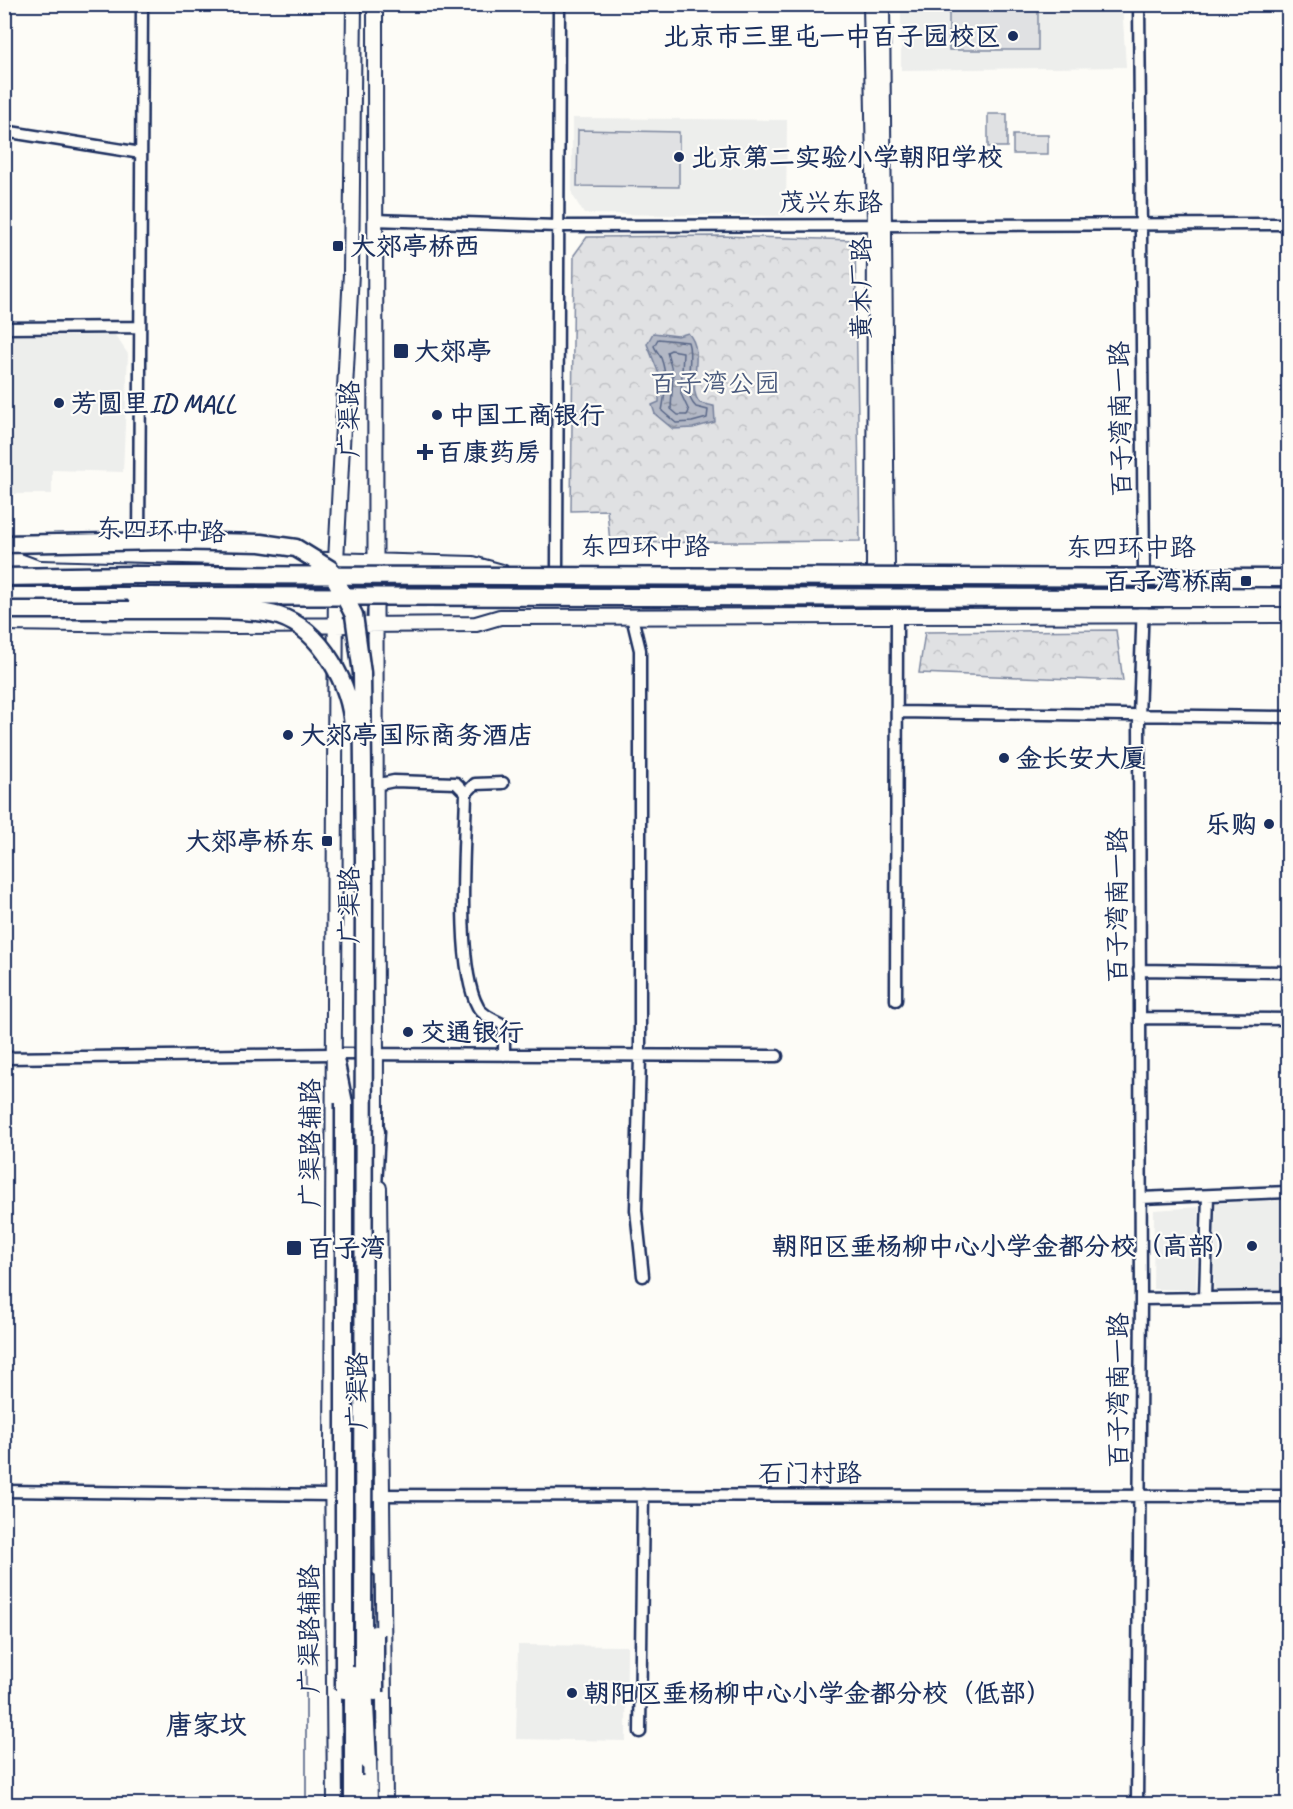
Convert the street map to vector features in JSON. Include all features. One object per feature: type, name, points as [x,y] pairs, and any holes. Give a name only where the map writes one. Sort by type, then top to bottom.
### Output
[{"type":"highway","name":"广渠路","points":[[4,544],[165,541],[261,543],[296,548],[330,569],[354,615],[362,673],[363,1667],[369,1804]]},
{"type":"highway","name":"东四环中路","points":[[4,577],[135,575],[1288,578]]},
{"type":"highway","name":"东四环中路","points":[[4,596],[1288,598]]},
{"type":"highway","name":"广渠路","points":[[4,610],[222,610],[279,616],[311,636],[322,648],[346,690],[352,713],[354,788],[353,1804]]},
{"type":"highway","points":[[334,1054],[344,1103],[344,1710],[353,1776]]},
{"type":"highway","points":[[368,1761],[376,1711],[372,1206],[376,1131]]},
{"type":"main road","name":"广渠路","points":[[337,625],[336,561],[351,273],[354,4]]},
{"type":"main road","name":"广渠路","points":[[375,4],[375,1055],[380,1207],[385,1804]]},
{"type":"main road","points":[[871,4],[880,223],[881,571]]},
{"type":"main road","name":"黄木厂路","points":[[880,223],[882,4]]},
{"type":"main road","name":"东四环中路","points":[[4,538],[40,552],[473,564],[499,571]]},
{"type":"main road","points":[[336,561],[358,594],[360,762],[365,777],[375,785]]},
{"type":"main road","points":[[499,571],[529,582]]},
{"type":"main road","name":"东四环中路","points":[[453,595],[529,582],[1144,579],[1246,589],[1288,586]]},
{"type":"main road","name":"东四环中路","points":[[336,594],[453,595],[530,602],[1143,610],[1288,615]]},
{"type":"main road","points":[[500,617],[530,602]]},
{"type":"main road","name":"东四环中路","points":[[4,623],[476,624],[500,617],[897,617],[1143,610],[1288,603]]},
{"type":"main road","name":"广渠路辅路","points":[[336,1803],[332,1411],[337,625]]},
{"type":"main road","points":[[359,683],[365,709],[375,724]]},
{"type":"street","points":[[139,554],[142,4]]},
{"type":"street","points":[[557,571],[559,4]]},
{"type":"street","name":"百子湾南一路","points":[[1137,1804],[1141,1299],[1139,717],[1144,579],[1139,4]]},
{"type":"street","points":[[4,131],[141,153]]},
{"type":"street","name":"茂兴东路","points":[[374,220],[558,225],[1288,224]]},
{"type":"street","points":[[4,328],[140,327]]},
{"type":"street","name":"东四环中路","points":[[499,571],[881,571],[1144,579],[1288,573]]},
{"type":"street","points":[[632,617],[640,650],[640,1056],[636,1210],[643,1276]]},
{"type":"street","points":[[896,1000],[897,617]]},
{"type":"street","points":[[897,712],[1139,717],[1288,717]]},
{"type":"street","points":[[375,785],[394,781],[456,783],[466,793]]},
{"type":"street","points":[[503,783],[475,784],[466,793],[464,923],[468,978],[478,1009],[504,1025],[504,1055]]},
{"type":"street","points":[[1139,970],[1288,972]]},
{"type":"street","points":[[1140,1018],[1288,1019]]},
{"type":"street","points":[[4,1058],[334,1054],[777,1056]]},
{"type":"street","points":[[1141,1198],[1288,1192]]},
{"type":"street","points":[[1205,1298],[1208,1196]]},
{"type":"street","points":[[1141,1299],[1288,1297]]},
{"type":"street","points":[[332,1411],[339,1420],[349,1425],[368,1424],[382,1413]]},
{"type":"street","name":"石门村路","points":[[4,1491],[332,1495],[1288,1496]]},
{"type":"street","points":[[640,1732],[643,1495]]},
{"type":"street","points":[[333,1575],[347,1559],[358,1556],[383,1574]]},
{"type":"street","points":[[378,1804],[385,1788]]},
{"type":"shaded area","name":"北京市三里屯一中百子园校区","points":[[901,5],[1122,5],[1126,67],[901,70]]},
{"type":"shaded area","name":"北京第二实验小学朝阳学校","points":[[572,118],[787,120],[786,216],[584,214],[572,194]]},
{"type":"shaded area","name":"芳圆里ID MALL","points":[[115,335],[128,354],[123,472],[52,470],[52,494],[5,494],[5,336]]},
{"type":"shaded area","name":"朝阳区垂杨柳中心小学金都分校（高部）","points":[[1288,1200],[1288,1289],[1214,1291],[1216,1203]]},
{"type":"shaded area","points":[[1199,1207],[1196,1290],[1153,1289],[1154,1210]]},
{"type":"shaded area","name":"朝阳区垂杨柳中心小学金都分校（低部）","points":[[518,1645],[627,1646],[626,1741],[516,1739]]},
{"type":"green space","points":[[949,5],[1038,5],[1038,50],[949,50]]},
{"type":"green space","points":[[988,114],[1007,114],[1007,147],[988,147]]},
{"type":"green space","points":[[578,130],[679,132],[679,187],[577,186]]},
{"type":"green space","points":[[1013,135],[1048,135],[1048,154],[1013,154]]},
{"type":"green space","name":"百子湾公园","points":[[722,236],[855,240],[860,541],[610,543],[607,510],[571,511],[574,255],[587,237]]},
{"type":"green space","points":[[1116,630],[1123,681],[919,673],[925,632]]},
{"type":"water","points":[[653,333],[678,336],[688,333],[696,350],[694,389],[696,397],[700,403],[714,406],[715,422],[693,428],[673,429],[655,414],[652,405],[659,402],[659,374],[647,344]]},
{"type":"waterway","points":[[306,1670],[306,1804]]},
{"type":"place","name":"北京市三里屯一中百子园校区","points":[[1013,36]]},
{"type":"place","name":"北京第二实验小学朝阳学校","points":[[679,157]]},
{"type":"place","name":"大郊亭桥西","points":[[338,246]]},
{"type":"place","name":"大郊亭","points":[[401,351]]},
{"type":"place","name":"芳圆里ID MALL","points":[[59,403]]},
{"type":"place","name":"中国工商银行","points":[[437,415]]},
{"type":"place","name":"百康药房","points":[[425,452]]},
{"type":"place","name":"百子湾桥南","points":[[1246,581]]},
{"type":"place","name":"大郊亭国际商务酒店","points":[[288,735]]},
{"type":"place","name":"金长安大厦","points":[[1004,758]]},
{"type":"place","name":"乐购","points":[[1269,824]]},
{"type":"place","name":"大郊亭桥东","points":[[327,841]]},
{"type":"place","name":"交通银行","points":[[408,1032]]},
{"type":"place","name":"朝阳区垂杨柳中心小学金都分校（高部）","points":[[1252,1246]]},
{"type":"place","name":"百子湾","points":[[294,1248]]},
{"type":"place","name":"朝阳区垂杨柳中心小学金都分校（低部）","points":[[572,1693]]},
{"type":"district","name":"唐家坟","points":[[206,1725]]}]
